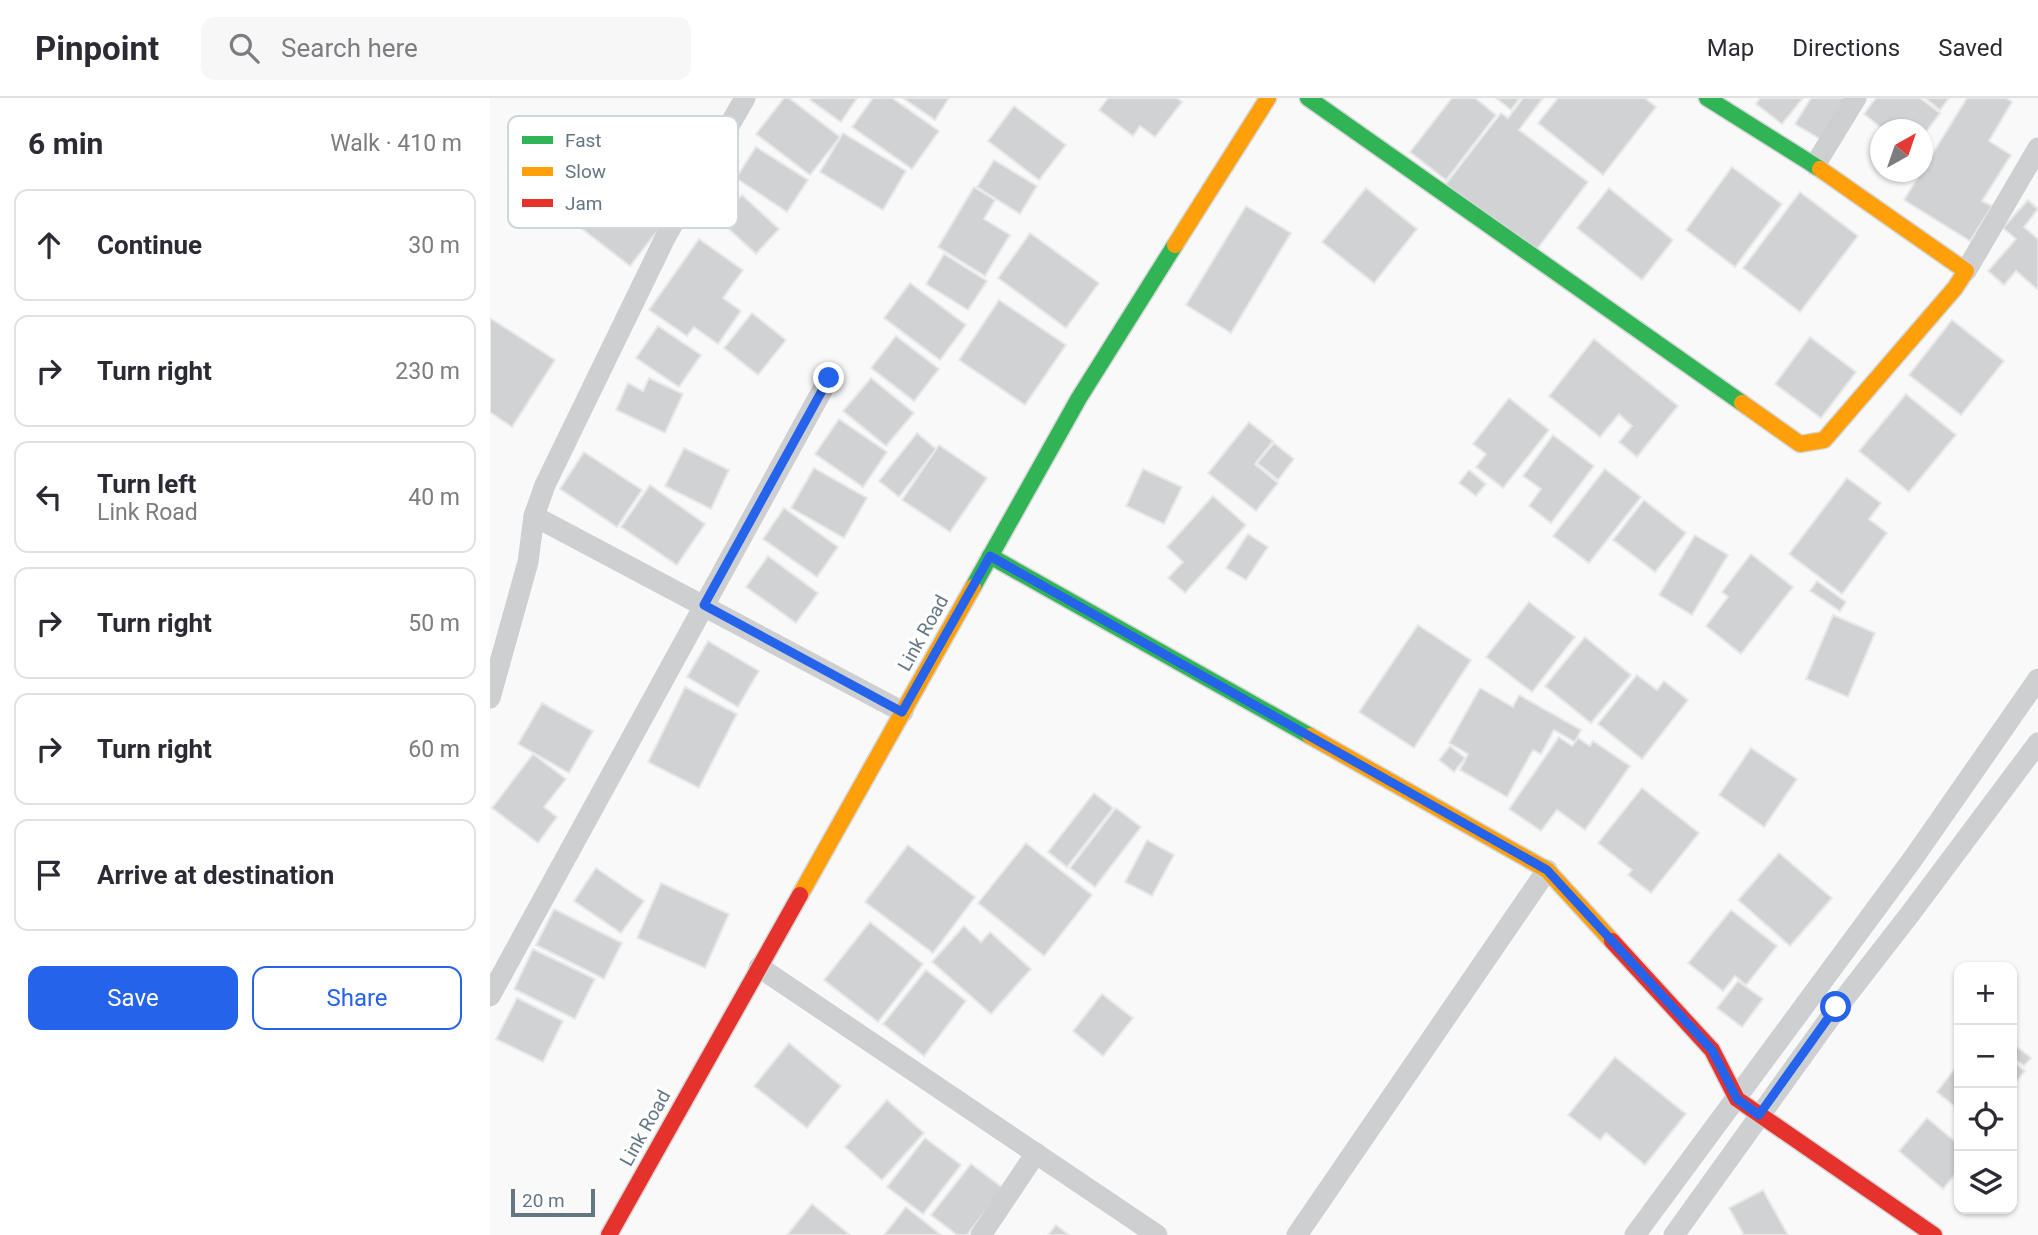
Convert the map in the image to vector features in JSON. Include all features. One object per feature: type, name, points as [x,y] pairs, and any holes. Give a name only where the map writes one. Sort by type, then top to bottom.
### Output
[{"type":"street","points":[[735,116],[745,98]]},
{"type":"street","name":"Link Road","points":[[609,1235],[1079,398],[1268,98]]},
{"type":"street","points":[[1308,98],[1800,444],[1824,440],[1955,288],[2038,148]]},
{"type":"street","points":[[1707,98],[1815,165],[1966,271]]},
{"type":"street","points":[[1815,165],[1856,98]]},
{"type":"street","points":[[490,698],[527,562],[534,516],[545,485],[671,228]]},
{"type":"street","points":[[490,996],[829,378]]},
{"type":"street","points":[[534,516],[902,712]]},
{"type":"street","points":[[990,556],[1547,870],[1712,1050],[1737,1099],[1934,1235]]},
{"type":"street","points":[[1635,1235],[1912,860],[2038,679]]},
{"type":"street","points":[[1674,1235],[1836,1007],[1910,914],[2038,743]]},
{"type":"street","points":[[1297,1235],[1547,870]]},
{"type":"street","points":[[759,967],[1157,1235]]},
{"type":"street","points":[[981,1235],[1036,1153]]},
{"type":"building","points":[[784,98],[789,98],[840,137],[810,175],[756,134]]},
{"type":"building","points":[[857,98],[841,122],[810,100]]},
{"type":"building","points":[[873,98],[892,98],[939,131],[912,169],[852,127]]},
{"type":"building","points":[[903,98],[949,98],[935,120]]},
{"type":"building","points":[[1108,98],[1177,98],[1182,102],[1155,137],[1140,126],[1133,136],[1099,110]]},
{"type":"building","points":[[1452,98],[1475,98],[1496,115],[1446,180],[1410,152]]},
{"type":"building","points":[[1496,98],[1520,98],[1511,110]]},
{"type":"building","points":[[1523,98],[1543,98],[1519,130],[1588,182],[1534,253],[1445,185],[1501,113],[1508,118]]},
{"type":"building","points":[[1558,98],[1645,98],[1656,107],[1603,175],[1538,123]]},
{"type":"building","points":[[1760,98],[1803,98],[1782,124],[1756,104]]},
{"type":"building","points":[[1811,98],[1849,98],[1823,141],[1795,124]]},
{"type":"building","points":[[1876,98],[1920,98],[1940,113],[1933,122],[1933,119],[1870,119],[1864,114]]},
{"type":"building","points":[[1925,98],[1949,98],[1940,110]]},
{"type":"building","points":[[1967,98],[2006,98],[2012,102],[1989,141],[2011,155],[1982,201],[1992,206],[1970,241],[1904,200],[1915,182],[1933,182],[1933,153]]},
{"type":"building","points":[[1014,106],[1066,145],[1039,180],[988,141]]},
{"type":"building","points":[[843,133],[906,171],[883,210],[820,172]]},
{"type":"building","points":[[756,147],[808,180],[787,212],[738,179],[738,175]]},
{"type":"building","points":[[994,160],[1037,186],[1020,214],[977,187]]},
{"type":"building","points":[[1732,167],[1782,204],[1735,267],[1686,230]]},
{"type":"building","points":[[974,187],[995,200],[984,219],[1010,235],[985,276],[938,247]]},
{"type":"building","points":[[1366,188],[1417,229],[1374,283],[1322,242]]},
{"type":"building","points":[[1609,188],[1673,240],[1642,280],[1577,228]]},
{"type":"building","points":[[1800,192],[1858,236],[1800,312],[1743,268]]},
{"type":"building","points":[[742,195],[779,229],[756,254],[728,228],[738,228],[738,199]]},
{"type":"building","points":[[2028,200],[2038,209],[2024,227],[2038,239],[2038,290],[2016,271],[2004,285],[1988,271],[2016,239],[2003,228]]},
{"type":"building","points":[[1246,206],[1291,233],[1231,333],[1186,305]]},
{"type":"building","points":[[581,228],[660,228],[630,266]]},
{"type":"building","points":[[1030,233],[1099,283],[1066,328],[998,278]]},
{"type":"building","points":[[699,239],[743,270],[723,298],[741,311],[718,344],[694,327],[687,336],[649,310]]},
{"type":"building","points":[[944,254],[987,281],[968,310],[926,284]]},
{"type":"building","points":[[910,283],[966,325],[940,360],[884,318]]},
{"type":"building","points":[[999,300],[1066,345],[1025,405],[959,360]]},
{"type":"building","points":[[752,313],[786,340],[758,375],[724,348]]},
{"type":"building","points":[[490,318],[555,360],[512,427],[490,412]]},
{"type":"building","points":[[1952,320],[2004,361],[1961,415],[1909,375]]},
{"type":"building","points":[[658,326],[701,355],[679,387],[636,358]]},
{"type":"building","points":[[896,336],[939,369],[914,401],[871,368]]},
{"type":"building","points":[[1810,337],[1856,372],[1821,418],[1775,384]]},
{"type":"building","points":[[1594,339],[1678,406],[1637,457],[1619,442],[1632,426],[1619,414],[1600,437],[1549,396]]},
{"type":"building","points":[[649,378],[683,394],[665,433],[616,410],[628,383],[643,391]]},
{"type":"building","points":[[871,378],[914,413],[886,446],[843,411]]},
{"type":"building","points":[[1906,394],[1956,435],[1909,492],[1859,451]]},
{"type":"building","points":[[1509,398],[1549,430],[1503,488],[1476,467],[1486,454],[1473,444]]},
{"type":"building","points":[[839,419],[887,452],[863,487],[815,454]]},
{"type":"building","points":[[1249,422],[1273,441],[1255,464],[1278,483],[1256,511],[1208,473]]},
{"type":"building","points":[[917,433],[936,449],[899,497],[879,481]]},
{"type":"building","points":[[1553,435],[1594,466],[1551,523],[1529,506],[1541,489],[1523,476]]},
{"type":"building","points":[[1274,443],[1294,459],[1278,480],[1257,463]]},
{"type":"building","points":[[939,445],[987,478],[950,532],[902,500]]},
{"type":"building","points":[[684,448],[729,470],[711,509],[665,486]]},
{"type":"building","points":[[584,452],[642,490],[617,527],[560,489]]},
{"type":"building","points":[[814,468],[867,498],[844,538],[791,508]]},
{"type":"building","points":[[1143,469],[1182,487],[1164,524],[1126,506]]},
{"type":"building","points":[[1605,469],[1641,497],[1589,563],[1553,536]]},
{"type":"building","points":[[1469,470],[1486,484],[1476,496],[1459,483]]},
{"type":"building","points":[[1847,478],[1881,503],[1869,519],[1887,533],[1842,594],[1789,554]]},
{"type":"building","points":[[650,485],[705,524],[677,565],[621,527]]},
{"type":"building","points":[[1213,496],[1246,525],[1185,593],[1168,578],[1183,562],[1167,547]]},
{"type":"building","points":[[1644,500],[1686,533],[1655,572],[1613,540]]},
{"type":"building","points":[[784,508],[838,547],[817,577],[763,539]]},
{"type":"building","points":[[1248,534],[1268,547],[1246,580],[1226,568]]},
{"type":"building","points":[[1695,535],[1728,555],[1692,615],[1659,595]]},
{"type":"building","points":[[1751,554],[1793,587],[1741,654],[1706,626],[1728,597],[1722,592]]},
{"type":"building","points":[[768,556],[818,593],[796,623],[746,587]]},
{"type":"building","points":[[1817,581],[1846,602],[1840,611],[1810,591]]},
{"type":"building","points":[[1529,602],[1575,637],[1532,692],[1486,657]]},
{"type":"building","points":[[1833,615],[1875,633],[1848,697],[1806,679]]},
{"type":"building","points":[[1418,625],[1471,660],[1414,748],[1359,712]]},
{"type":"building","points":[[1585,637],[1631,675],[1591,723],[1545,686]]},
{"type":"building","points":[[708,641],[759,671],[738,707],[687,677]]},
{"type":"building","points":[[1637,675],[1657,690],[1664,681],[1688,700],[1642,759],[1598,724]]},
{"type":"building","points":[[685,687],[737,714],[699,788],[648,762]]},
{"type":"building","points":[[1480,688],[1513,707],[1519,695],[1581,730],[1575,742],[1554,730],[1541,754],[1533,750],[1507,797],[1460,770],[1468,754],[1449,743]]},
{"type":"building","points":[[542,703],[593,731],[569,773],[518,744]]},
{"type":"building","points":[[1559,737],[1572,746],[1578,738],[1590,746],[1593,741],[1630,766],[1585,830],[1557,810],[1541,831],[1509,809]]},
{"type":"building","points":[[1450,746],[1465,758],[1454,772],[1439,760]]},
{"type":"building","points":[[1751,748],[1797,779],[1764,827],[1719,795]]},
{"type":"building","points":[[533,754],[566,779],[544,807],[557,817],[538,843],[492,808]]},
{"type":"building","points":[[1642,788],[1699,833],[1651,893],[1628,875],[1632,870],[1598,843]]},
{"type":"building","points":[[1094,793],[1113,808],[1067,867],[1048,852]]},
{"type":"building","points":[[1116,808],[1141,827],[1095,887],[1070,868]]},
{"type":"building","points":[[1147,840],[1174,855],[1152,896],[1125,882]]},
{"type":"building","points":[[1026,843],[1092,895],[1044,956],[978,903]]},
{"type":"building","points":[[908,845],[975,897],[933,953],[865,902]]},
{"type":"building","points":[[1779,853],[1832,898],[1790,946],[1738,900]]},
{"type":"building","points":[[596,868],[644,901],[621,933],[574,901]]},
{"type":"building","points":[[661,883],[729,914],[705,968],[637,938]]},
{"type":"building","points":[[554,909],[622,943],[604,979],[536,945]]},
{"type":"building","points":[[1731,910],[1777,946],[1746,985],[1735,976],[1723,991],[1688,963]]},
{"type":"building","points":[[870,922],[923,964],[878,1022],[824,980]]},
{"type":"building","points":[[964,926],[981,942],[990,932],[1031,969],[991,1014],[932,962]]},
{"type":"building","points":[[533,949],[595,979],[575,1019],[514,989]]},
{"type":"building","points":[[926,970],[966,1001],[924,1056],[883,1024]]},
{"type":"building","points":[[1738,981],[1763,999],[1742,1027],[1717,1008]]},
{"type":"building","points":[[1102,994],[1133,1018],[1103,1056],[1073,1031]]},
{"type":"building","points":[[517,998],[563,1021],[543,1062],[496,1039]]},
{"type":"building","points":[[789,1043],[841,1086],[807,1128],[754,1086]]},
{"type":"building","points":[[2017,1047],[2031,1058],[2024,1066],[2017,1061]]},
{"type":"building","points":[[1615,1057],[1686,1114],[1645,1165],[1606,1133],[1600,1140],[1568,1115]]},
{"type":"building","points":[[2017,1064],[2025,1071],[2017,1081]]},
{"type":"building","points":[[1954,1070],[1954,1106],[1937,1092]]},
{"type":"building","points":[[887,1100],[924,1133],[882,1180],[845,1147]]},
{"type":"building","points":[[1927,1118],[1954,1141],[1954,1176],[1943,1189],[1899,1151]]},
{"type":"building","points":[[925,1138],[961,1165],[923,1214],[887,1187]]},
{"type":"building","points":[[971,1164],[1003,1188],[967,1235],[957,1235],[931,1215]]},
{"type":"building","points":[[1763,1190],[1788,1235],[1744,1235],[1729,1208]]},
{"type":"building","points":[[812,1204],[850,1235],[787,1235]]},
{"type":"building","points":[[906,1207],[941,1235],[884,1235]]},
{"type":"building","points":[[1056,1225],[1069,1235],[1048,1235]]},
{"type":"traffic: fast","points":[[1308,98],[1742,403]]},
{"type":"traffic: fast","points":[[1707,98],[1820,169]]},
{"type":"traffic: fast","points":[[973,587],[1079,398],[1175,245]]},
{"type":"traffic: fast","points":[[990,556],[1310,736]]},
{"type":"traffic: slow","points":[[1175,245],[1268,98]]},
{"type":"traffic: slow","points":[[1742,403],[1800,444],[1824,440],[1955,288],[1966,271],[1820,169]]},
{"type":"traffic: slow","points":[[800,895],[973,587]]},
{"type":"traffic: slow","points":[[1310,736],[1547,870],[1612,941]]},
{"type":"traffic: jam","points":[[609,1235],[800,895]]},
{"type":"traffic: jam","points":[[1612,941],[1712,1050],[1737,1099],[1934,1235]]},
{"type":"route","points":[[829,378],[704,605],[902,712],[990,556],[1547,870],[1712,1050],[1737,1099],[1759,1115],[1836,1007]]}]
